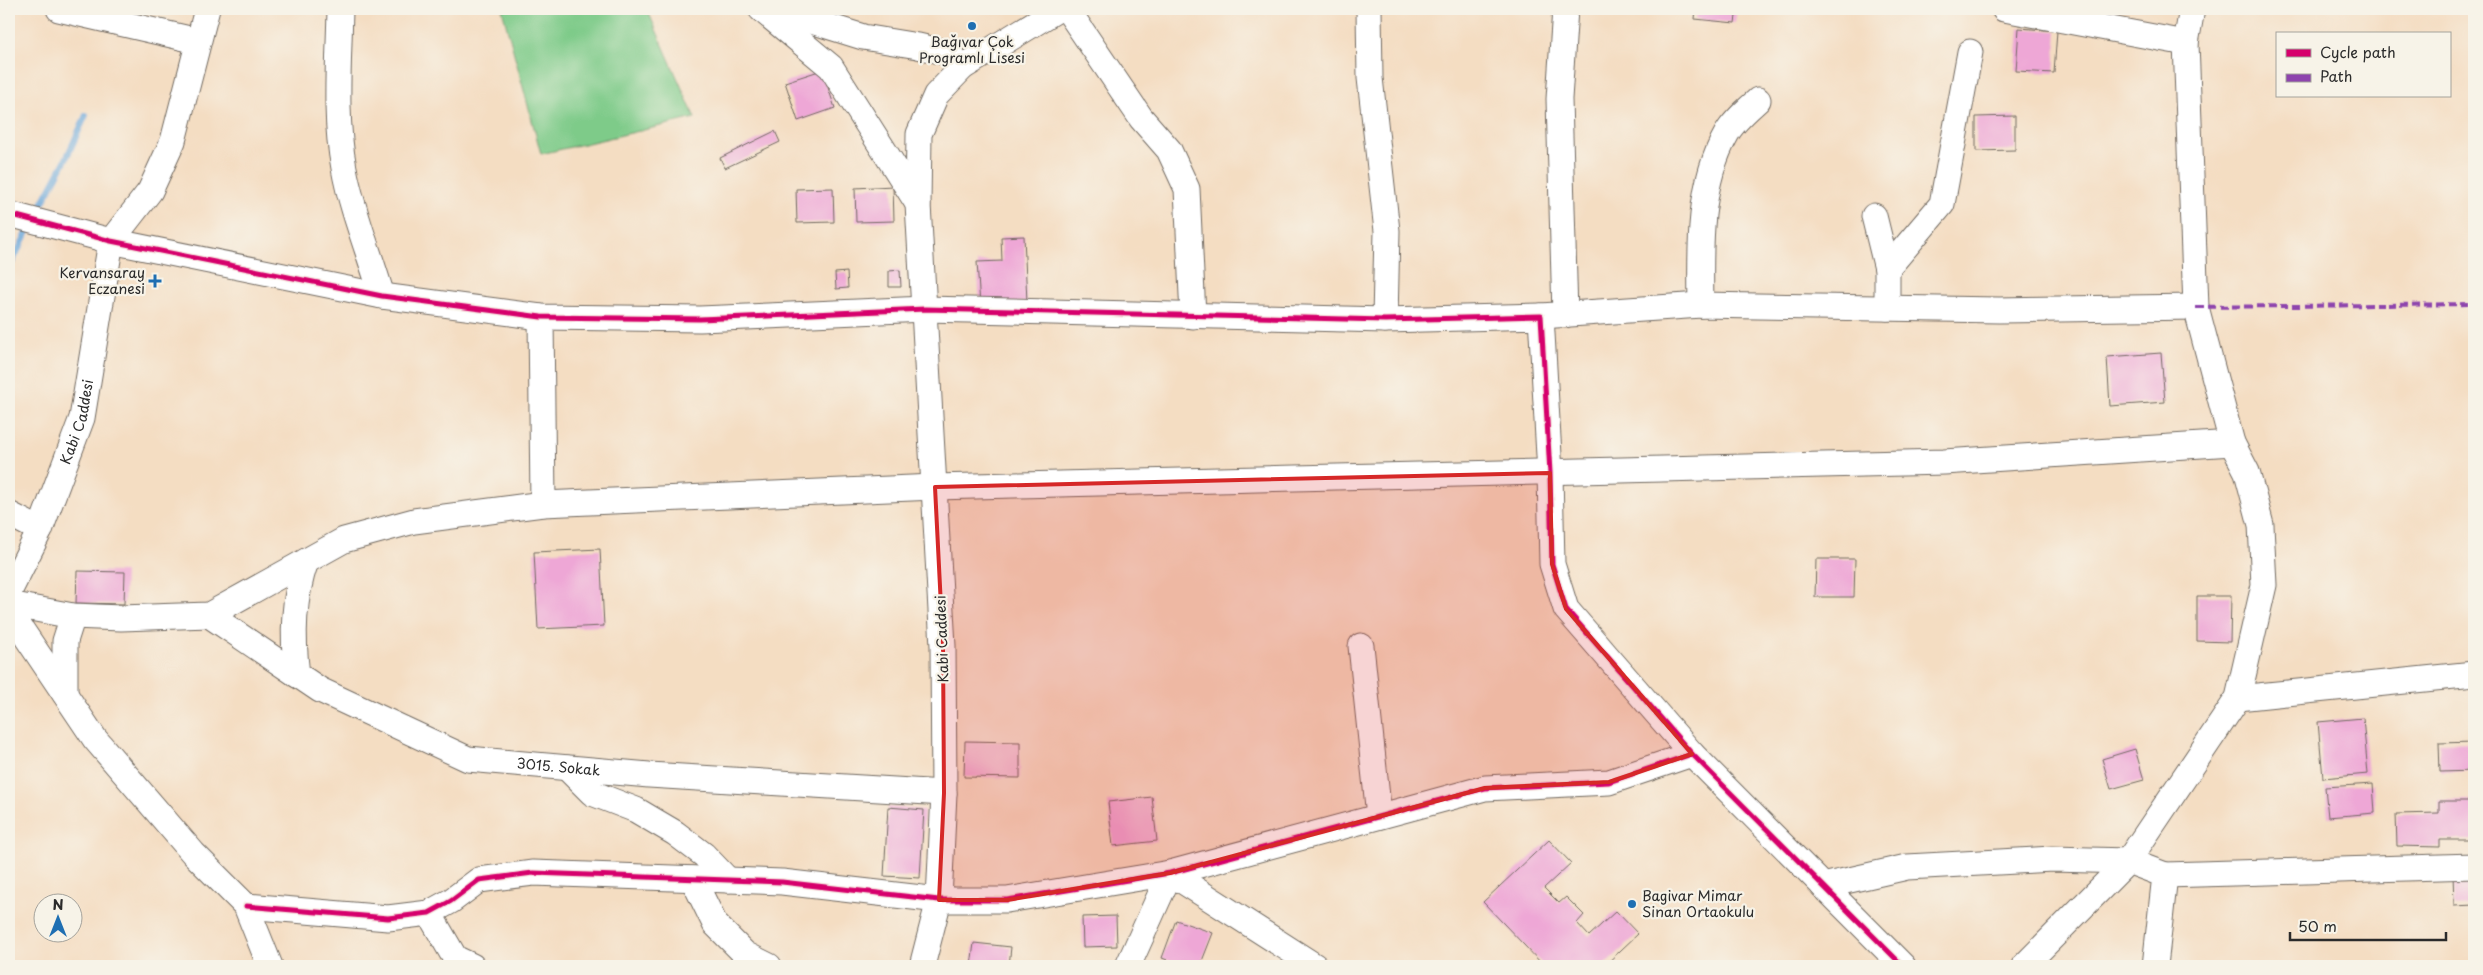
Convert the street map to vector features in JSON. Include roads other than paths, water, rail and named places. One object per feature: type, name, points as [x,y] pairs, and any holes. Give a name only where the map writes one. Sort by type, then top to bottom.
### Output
[{"type":"street","points":[[59,9],[198,41]]},
{"type":"street","points":[[111,241],[150,190],[173,141],[207,9]]},
{"type":"street","points":[[340,9],[341,154],[347,183],[382,296]]},
{"type":"street","points":[[761,9],[831,67],[918,204]]},
{"type":"street","points":[[773,9],[863,37],[948,53],[963,66]]},
{"type":"street","name":"Kabi Caddesi","points":[[922,966],[939,900],[944,793],[943,646],[926,309],[918,204],[919,134],[936,95],[963,66],[1058,9]]},
{"type":"street","points":[[1067,9],[1141,118],[1169,150],[1187,190],[1193,316]]},
{"type":"street","points":[[1369,9],[1370,78],[1387,231],[1385,320]]},
{"type":"street","points":[[1565,9],[1559,99],[1550,473],[1552,564],[1566,610],[1692,754],[1902,966]]},
{"type":"street","points":[[2004,9],[2186,43]]},
{"type":"street","points":[[2024,966],[2128,861],[2238,698],[2264,585],[2261,525],[2247,472],[2232,443],[2196,306],[2186,43],[2192,9]]},
{"type":"street","points":[[1887,269],[1942,204],[1970,52]]},
{"type":"street","points":[[1701,305],[1700,242],[1710,175],[1727,133],[1758,100]]},
{"type":"street","points":[[14,215],[111,241],[382,296],[541,317],[700,319],[926,309],[1385,320],[1553,315],[1701,305],[1999,310],[2196,306]]},
{"type":"street","points":[[1874,216],[1887,269],[1887,308]]},
{"type":"street","name":"Kabi Caddesi","points":[[9,592],[40,530],[82,418],[111,241]]},
{"type":"street","points":[[541,317],[543,504]]},
{"type":"street","points":[[9,604],[73,616],[121,618],[209,615],[344,540],[414,521],[543,504],[935,487],[1944,462],[2232,443]]},
{"type":"street","points":[[9,514],[40,530]]},
{"type":"street","points":[[297,675],[293,642],[295,604],[306,561]]},
{"type":"street","points":[[9,611],[94,739],[193,853],[246,906],[270,966]]},
{"type":"street","name":"3015. Sokak","points":[[209,615],[320,690],[468,759],[567,768],[944,793]]},
{"type":"street","points":[[65,694],[65,641],[73,616]]},
{"type":"street","points":[[1361,646],[1379,816]]},
{"type":"street","points":[[2238,698],[2474,674]]},
{"type":"street","points":[[246,906],[388,918],[429,913],[451,901],[479,880],[534,873],[782,882],[939,900],[1007,900],[1170,873],[1485,788],[1609,782],[1692,754]]},
{"type":"street","points":[[567,768],[592,793],[636,810],[675,833],[704,855],[728,880]]},
{"type":"street","points":[[1822,886],[1906,867],[2052,859],[2128,861],[2165,875],[2474,866]]},
{"type":"street","points":[[1128,966],[1170,873]]},
{"type":"street","points":[[1170,873],[1315,966]]},
{"type":"street","points":[[2155,966],[2165,875]]},
{"type":"street","points":[[693,879],[715,924],[744,954],[769,966]]},
{"type":"street","points":[[429,913],[462,964]]},
{"type":"waterway","points":[[36,215],[65,161],[86,115]]},
{"type":"waterway","points":[[9,269],[30,226]]},
{"type":"place","name":"Bağıvar Çok Programlı Lisesi","points":[[972,26]]},
{"type":"place","name":"Kervansaray Eczanesi","points":[[155,281]]},
{"type":"place","name":"Bagivar Mimar Sinan Ortaokulu","points":[[1632,904]]}]
